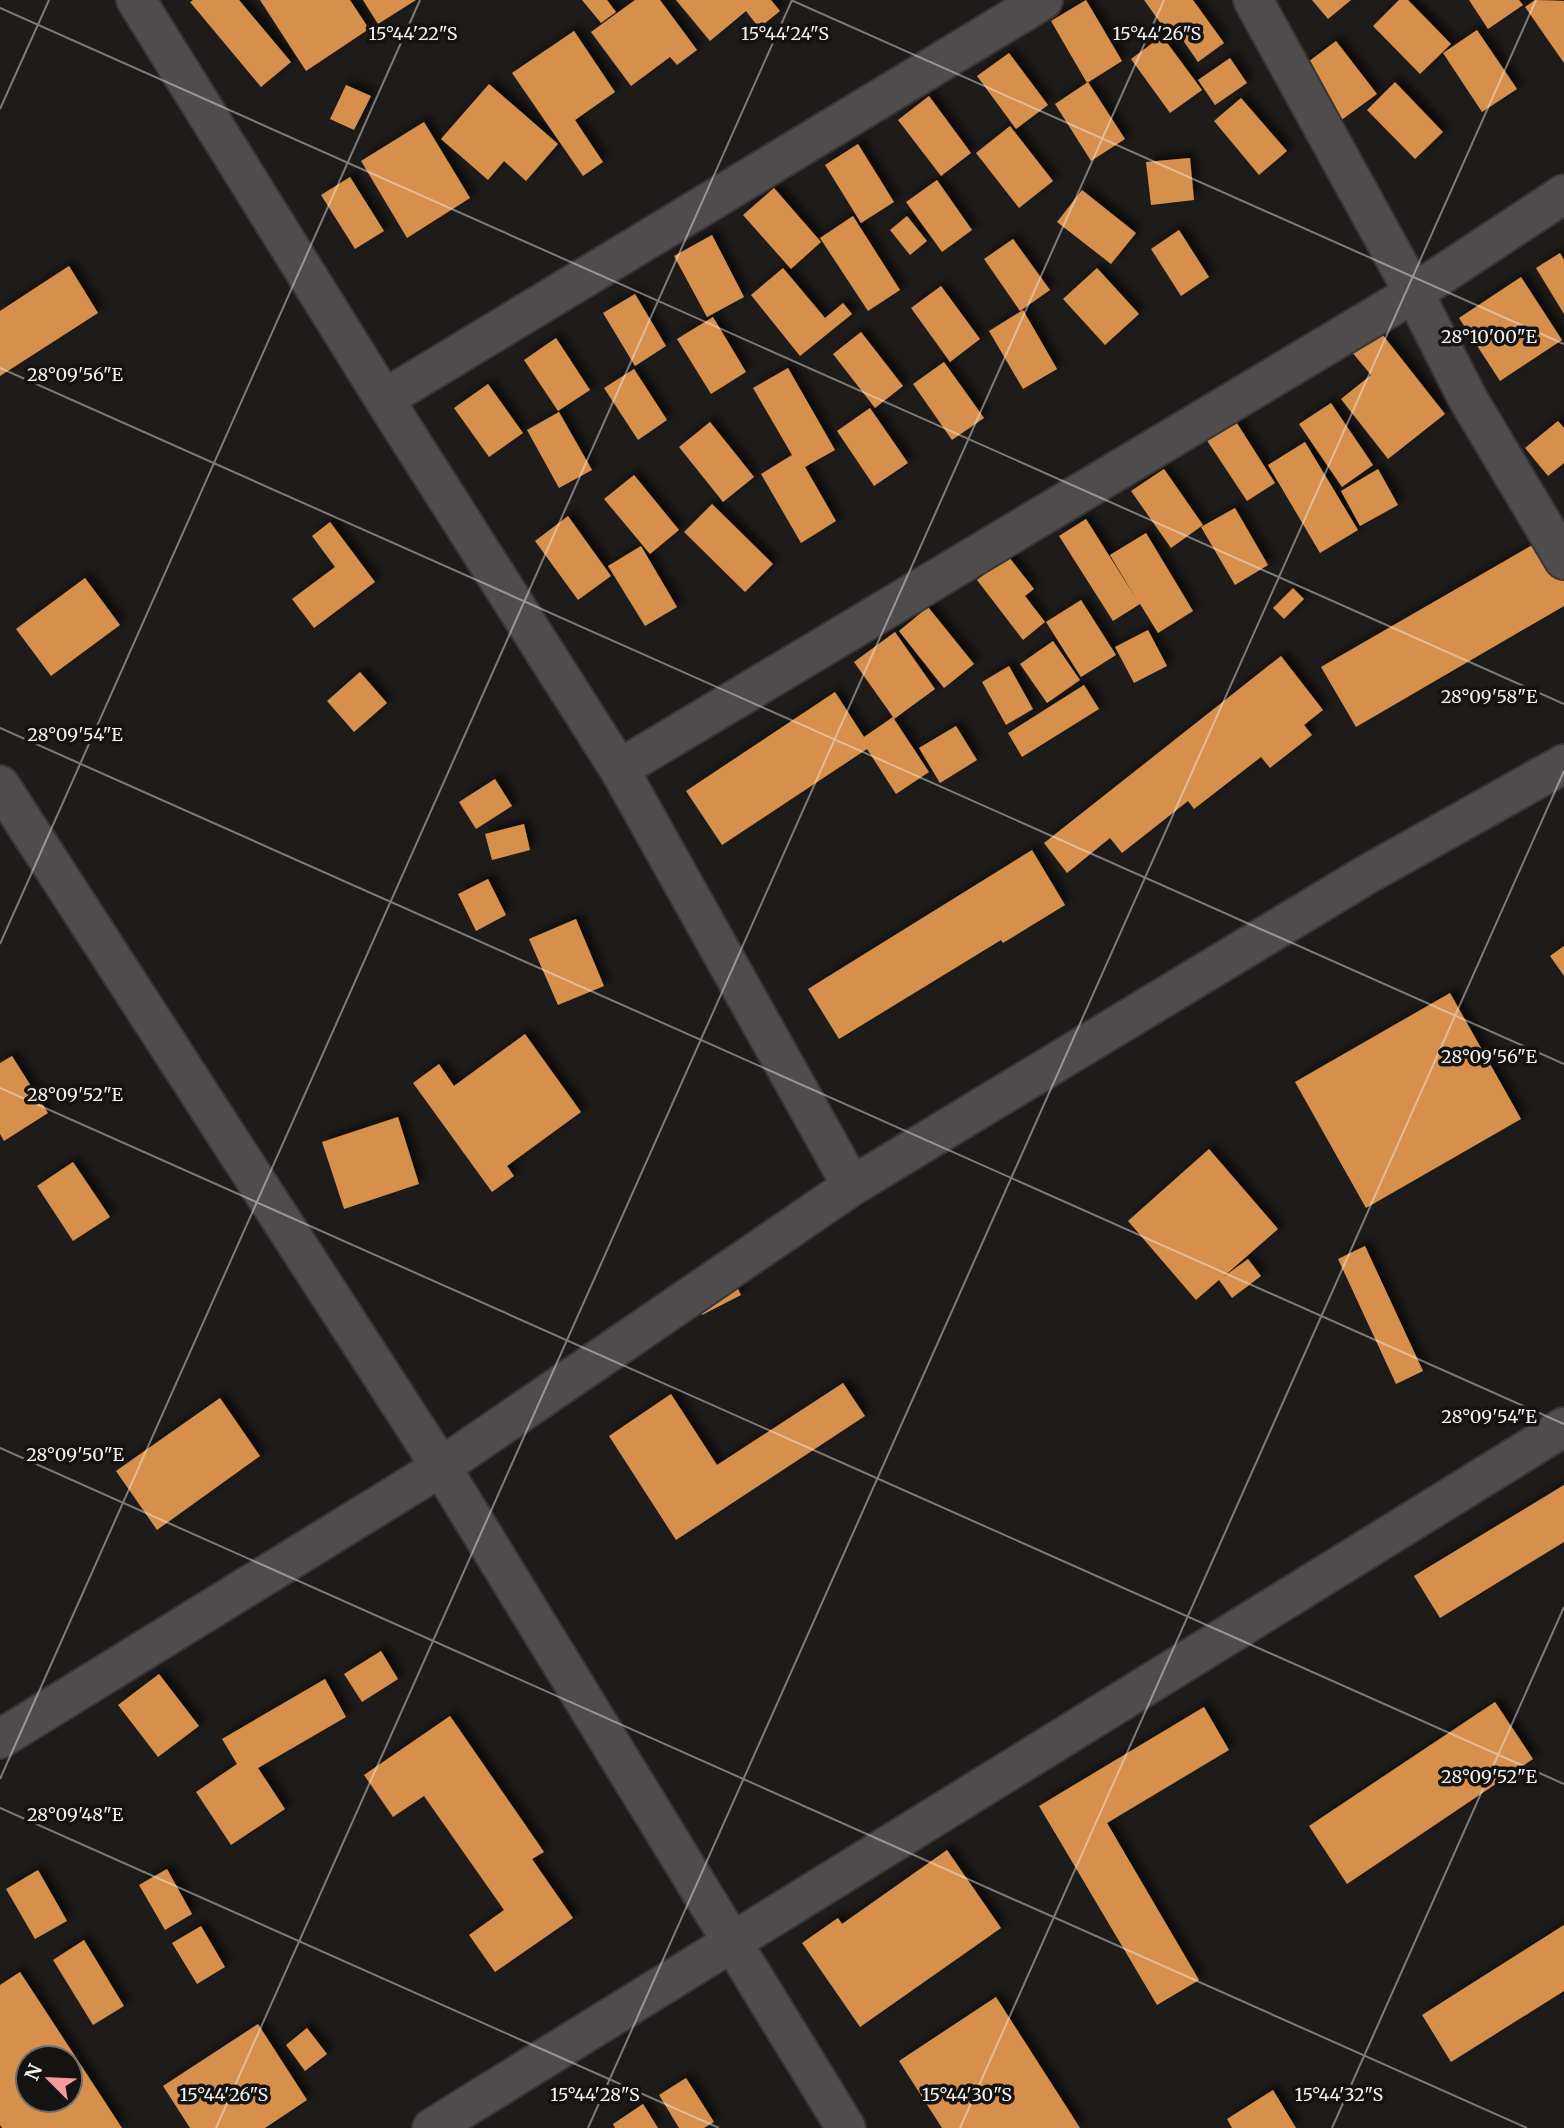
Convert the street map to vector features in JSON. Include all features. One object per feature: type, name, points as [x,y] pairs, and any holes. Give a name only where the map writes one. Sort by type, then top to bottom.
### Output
[{"type":"street","points":[[384,399],[1043,0]]},
{"type":"street","points":[[1253,0],[1414,293],[1468,399],[1564,560]]},
{"type":"street","points":[[145,3],[384,399],[619,769],[852,1186]]},
{"type":"street","points":[[619,769],[1414,293],[1564,194]]},
{"type":"street","points":[[0,1739],[441,1467],[852,1186],[1366,875],[1564,764]]},
{"type":"street","points":[[0,785],[441,1467],[846,2128]]},
{"type":"street","points":[[432,2128],[1564,1427]]},
{"type":"building","points":[[239,0],[291,62],[261,87],[190,2]]},
{"type":"building","points":[[260,0],[350,0],[369,29],[306,71]]},
{"type":"building","points":[[363,0],[416,0],[378,24]]},
{"type":"building","points":[[582,0],[607,0],[616,12],[601,23]]},
{"type":"building","points":[[635,0],[660,0],[697,50],[677,65],[670,57],[631,86],[591,32]]},
{"type":"building","points":[[676,0],[771,0],[780,11],[759,28],[746,11],[710,41]]},
{"type":"building","points":[[1086,0],[1122,61],[1087,83],[1051,21]]},
{"type":"building","points":[[1144,0],[1193,0],[1224,43],[1198,62],[1176,30],[1169,35]]},
{"type":"building","points":[[1312,0],[1351,0],[1328,19]]},
{"type":"building","points":[[1399,0],[1408,0],[1451,44],[1420,74],[1373,26]]},
{"type":"building","points":[[1469,0],[1519,0],[1523,5],[1488,29]]},
{"type":"building","points":[[1535,0],[1564,1],[1564,63],[1525,7]]},
{"type":"building","points":[[1477,30],[1517,89],[1482,112],[1443,53]]},
{"type":"building","points":[[574,31],[615,92],[575,120],[603,162],[583,176],[512,73]]},
{"type":"building","points":[[1162,36],[1202,90],[1170,113],[1131,59]]},
{"type":"building","points":[[1336,41],[1377,94],[1340,121],[1300,68]]},
{"type":"building","points":[[1009,53],[1048,105],[1016,129],[977,76]]},
{"type":"building","points":[[1230,58],[1247,83],[1215,105],[1198,80]]},
{"type":"building","points":[[1088,82],[1125,139],[1091,161],[1055,104]]},
{"type":"building","points":[[1395,82],[1443,132],[1415,159],[1367,110]]},
{"type":"building","points":[[489,84],[558,144],[526,181],[504,161],[488,180],[441,139]]},
{"type":"building","points":[[346,85],[371,96],[354,130],[330,119]]},
{"type":"building","points":[[929,96],[971,153],[941,176],[898,120]]},
{"type":"building","points":[[1241,98],[1287,151],[1259,175],[1214,121]]},
{"type":"building","points":[[424,122],[470,198],[407,238],[361,161]]},
{"type":"building","points":[[1010,126],[1053,181],[1019,208],[976,153]]},
{"type":"building","points":[[858,144],[894,202],[861,223],[825,165]]},
{"type":"building","points":[[1190,158],[1194,200],[1151,205],[1146,162]]},
{"type":"building","points":[[350,177],[384,231],[355,249],[321,195]]},
{"type":"building","points":[[937,180],[972,230],[942,252],[906,202]]},
{"type":"building","points":[[774,188],[821,242],[791,269],[743,215]]},
{"type":"building","points":[[1082,190],[1136,233],[1111,264],[1057,222]]},
{"type":"building","points":[[853,216],[900,290],[868,311],[820,238]]},
{"type":"building","points":[[907,216],[927,241],[910,255],[890,230]]},
{"type":"building","points":[[1179,230],[1209,277],[1181,296],[1151,249]]},
{"type":"building","points":[[712,235],[744,297],[707,317],[674,256]]},
{"type":"building","points":[[1013,239],[1050,290],[1020,311],[984,259]]},
{"type":"building","points":[[1560,253],[1564,260],[1564,314],[1536,268]]},
{"type":"building","points":[[69,266],[98,313],[0,376],[0,311]]},
{"type":"building","points":[[783,268],[825,318],[843,303],[852,314],[800,356],[751,295]]},
{"type":"building","points":[[1097,268],[1139,314],[1105,345],[1063,299]]},
{"type":"building","points":[[1521,277],[1562,340],[1500,381],[1459,318]]},
{"type":"building","points":[[941,286],[980,339],[950,362],[911,308]]},
{"type":"building","points":[[635,294],[666,346],[635,366],[603,313]]},
{"type":"building","points":[[1023,310],[1057,369],[1023,389],[989,331]]},
{"type":"building","points":[[713,317],[746,372],[711,394],[677,339]]},
{"type":"building","points":[[1378,329],[1445,414],[1388,459],[1341,399],[1371,375],[1351,351]]},
{"type":"building","points":[[861,332],[903,386],[875,408],[833,354]]},
{"type":"building","points":[[556,338],[590,390],[558,411],[524,360]]},
{"type":"building","points":[[944,362],[984,418],[952,440],[913,384]]},
{"type":"building","points":[[788,368],[835,450],[805,467],[836,521],[801,543],[761,474],[792,455],[753,388]]},
{"type":"building","points":[[634,369],[667,420],[638,440],[604,388]]},
{"type":"building","points":[[488,384],[523,433],[489,457],[454,408]]},
{"type":"building","points":[[1331,403],[1373,465],[1342,487],[1299,424]]},
{"type":"building","points":[[870,408],[908,463],[874,486],[837,431]]},
{"type":"building","points":[[559,412],[592,470],[559,488],[527,430]]},
{"type":"building","points":[[1233,417],[1275,483],[1247,501],[1204,436]]},
{"type":"building","points":[[1558,421],[1564,428],[1564,463],[1548,476],[1525,448]]},
{"type":"building","points":[[710,422],[754,477],[723,502],[679,447]]},
{"type":"building","points":[[1305,442],[1358,530],[1320,553],[1268,465]]},
{"type":"building","points":[[1164,469],[1203,525],[1171,548],[1131,491]]},
{"type":"building","points":[[1378,469],[1398,505],[1360,526],[1341,491]]},
{"type":"building","points":[[634,475],[679,530],[650,554],[604,499]]},
{"type":"building","points":[[712,504],[773,564],[745,592],[684,532]]},
{"type":"building","points":[[1235,508],[1268,565],[1235,585],[1201,527]]},
{"type":"building","points":[[568,516],[611,576],[578,600],[535,541]]},
{"type":"building","points":[[1086,519],[1137,600],[1110,555],[1146,533],[1193,611],[1158,633],[1140,604],[1113,621],[1059,536]]},
{"type":"building","points":[[330,522],[375,582],[314,628],[292,599],[335,567],[312,536]]},
{"type":"building","points":[[1541,540],[1564,581],[1564,606],[1356,727],[1321,667]]},
{"type":"building","points":[[641,546],[677,607],[645,626],[608,566]]},
{"type":"building","points":[[1008,556],[1034,589],[1025,596],[1045,622],[1023,640],[977,580]]},
{"type":"building","points":[[85,578],[120,625],[51,676],[16,629]]},
{"type":"building","points":[[1293,588],[1304,599],[1284,619],[1273,608]]},
{"type":"building","points":[[1081,600],[1116,655],[1081,677],[1046,622]]},
{"type":"building","points":[[928,607],[974,664],[944,688],[899,631]]},
{"type":"building","points":[[1148,630],[1167,666],[1134,683],[1115,647]]},
{"type":"building","points":[[895,632],[935,689],[894,719],[929,772],[896,794],[867,749],[722,845],[686,791],[835,692],[864,737],[893,717],[854,662]]},
{"type":"building","points":[[1053,641],[1080,680],[1047,703],[1020,664]]},
{"type":"building","points":[[1281,656],[1323,710],[1304,725],[1312,735],[1270,768],[1261,757],[1194,809],[1188,801],[1122,853],[1110,838],[1067,873],[1044,843]]},
{"type":"building","points":[[1009,666],[1033,709],[1006,725],[982,682]]},
{"type":"building","points":[[360,672],[387,703],[354,732],[327,701]]},
{"type":"building","points":[[1084,685],[1099,709],[1022,757],[1008,733]]},
{"type":"building","points":[[956,726],[977,760],[940,783],[919,748]]},
{"type":"building","points":[[495,779],[512,806],[476,829],[459,802]]},
{"type":"building","points":[[524,824],[530,850],[492,860],[485,834]]},
{"type":"building","points":[[1032,850],[1065,905],[1003,943],[1001,940],[839,1039],[808,989]]},
{"type":"building","points":[[488,879],[506,915],[476,931],[458,894]]},
{"type":"building","points":[[576,919],[604,986],[558,1005],[529,939]]},
{"type":"building","points":[[1564,946],[1564,976],[1550,956]]},
{"type":"building","points":[[1450,993],[1521,1119],[1366,1208],[1295,1082]]},
{"type":"building","points":[[525,1034],[581,1112],[507,1166],[514,1176],[492,1192],[413,1083],[439,1064],[454,1086]]},
{"type":"building","points":[[12,1056],[48,1113],[4,1141],[0,1134],[0,1063]]},
{"type":"building","points":[[398,1117],[419,1184],[344,1209],[322,1142]]},
{"type":"building","points":[[1209,1149],[1278,1229],[1222,1278],[1248,1259],[1261,1276],[1232,1298],[1219,1280],[1196,1300],[1128,1221]]},
{"type":"building","points":[[73,1162],[110,1217],[73,1241],[37,1186]]},
{"type":"building","points":[[1365,1246],[1423,1371],[1396,1384],[1338,1259]]},
{"type":"building","points":[[730,1272],[741,1295],[702,1315],[691,1292]]},
{"type":"building","points":[[843,1383],[865,1416],[676,1540],[609,1436],[671,1394],[717,1465]]},
{"type":"building","points":[[220,1398],[260,1456],[157,1530],[116,1471]]},
{"type":"building","points":[[1564,1485],[1564,1542],[1440,1618],[1414,1576]]},
{"type":"building","points":[[381,1651],[398,1679],[362,1702],[344,1674]]},
{"type":"building","points":[[159,1674],[199,1726],[158,1757],[118,1705]]},
{"type":"building","points":[[325,1679],[346,1717],[258,1768],[285,1809],[231,1845],[196,1792],[237,1764],[222,1739]]},
{"type":"building","points":[[1495,1702],[1533,1759],[1347,1884],[1309,1826]]},
{"type":"building","points":[[1204,1707],[1229,1750],[1107,1823],[1199,1980],[1157,2005],[1039,1806]]},
{"type":"building","points":[[450,1716],[544,1852],[532,1859],[573,1918],[495,1972],[469,1935],[504,1910],[424,1796],[393,1817],[364,1775]]},
{"type":"building","points":[[947,1850],[1001,1928],[860,2027],[802,1943],[838,1918],[842,1924]]},
{"type":"building","points":[[167,1869],[192,1914],[165,1930],[139,1885]]},
{"type":"building","points":[[38,1870],[67,1921],[35,1939],[6,1889]]},
{"type":"building","points":[[1564,1925],[1564,1991],[1451,2062],[1422,2015]]},
{"type":"building","points":[[201,1926],[225,1967],[197,1984],[172,1943]]},
{"type":"building","points":[[84,1940],[124,2006],[93,2025],[53,1960]]},
{"type":"building","points":[[20,1972],[67,2044],[14,2044],[14,2114],[84,2114],[84,2070],[122,2128],[2,2128],[0,1985]]},
{"type":"building","points":[[996,1997],[1080,2128],[942,2128],[899,2061]]},
{"type":"building","points":[[258,2024],[307,2100],[265,2128],[190,2128],[163,2086]]},
{"type":"building","points":[[307,2028],[327,2054],[305,2071],[286,2045]]},
{"type":"building","points":[[686,2078],[714,2122],[704,2128],[679,2128],[659,2095]]},
{"type":"building","points":[[1273,2090],[1296,2128],[1232,2128],[1227,2119]]},
{"type":"building","points":[[643,2104],[658,2128],[615,2128],[613,2124]]}]
